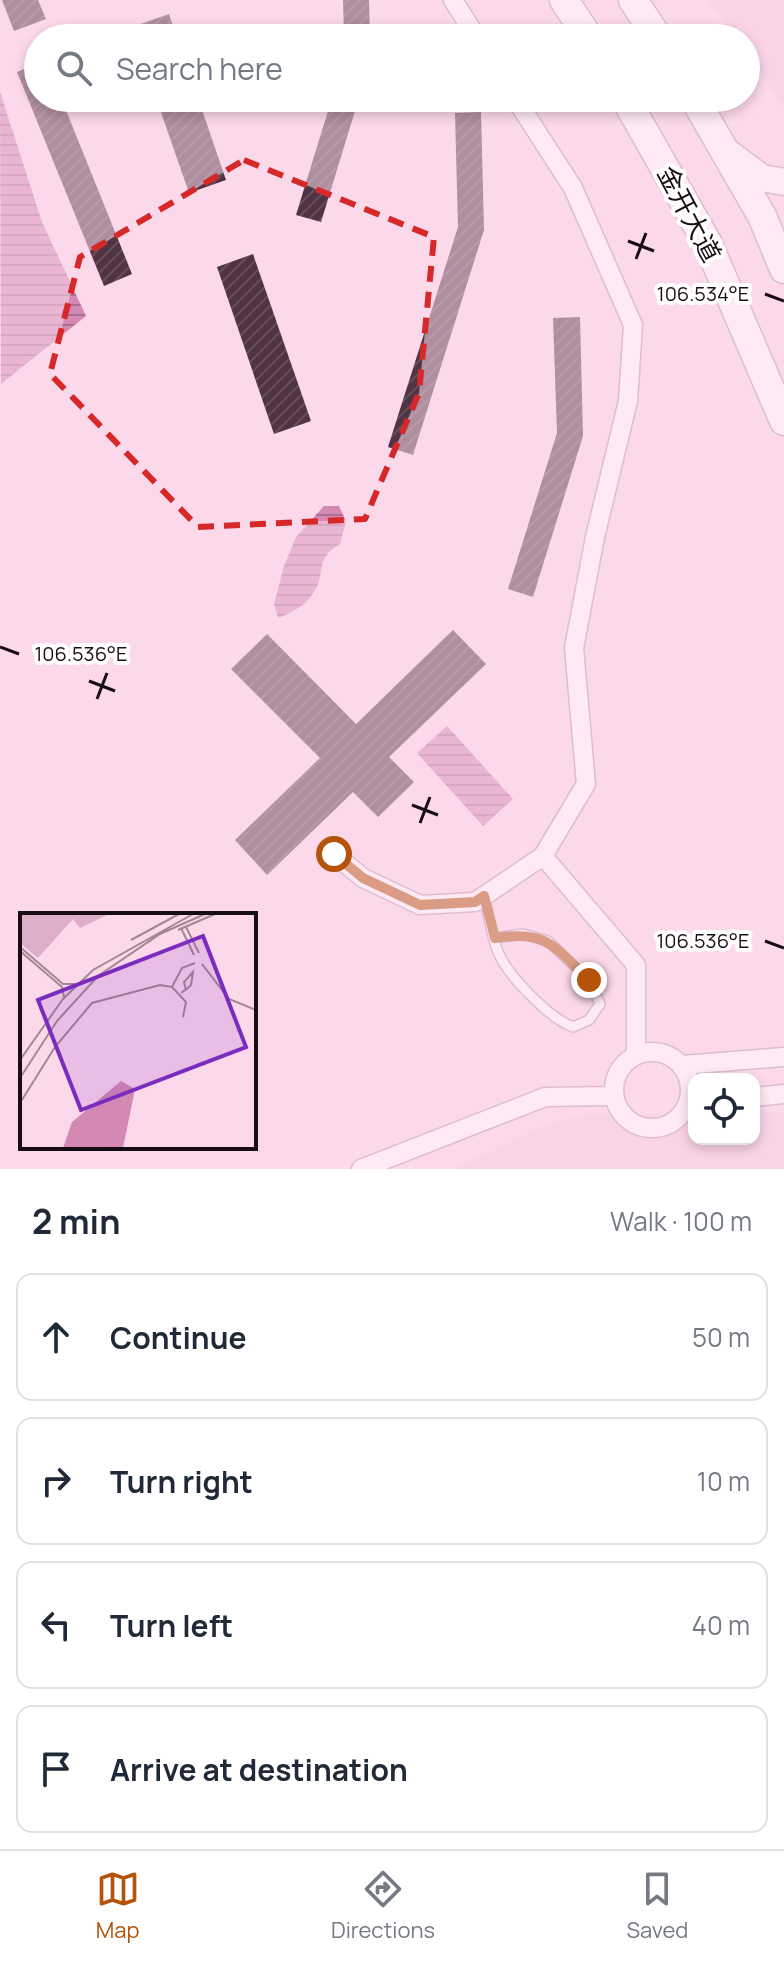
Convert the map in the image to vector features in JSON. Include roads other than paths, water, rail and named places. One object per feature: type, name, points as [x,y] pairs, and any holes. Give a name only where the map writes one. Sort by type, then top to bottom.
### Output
[{"type":"main road","points":[[564,0],[580,24]]},
{"type":"main road","points":[[633,0],[649,24]]},
{"type":"main road","name":"金开大道","points":[[633,112],[708,244],[784,421]]},
{"type":"main road","points":[[703,112],[762,216],[784,269]]},
{"type":"street","points":[[453,0],[468,24]]},
{"type":"street","points":[[334,854],[363,878],[420,905],[475,902],[543,856],[586,784],[574,648],[595,537],[628,401],[633,325],[573,188],[524,112]]},
{"type":"street","points":[[727,152],[762,178],[784,182]]},
{"type":"street","points":[[543,856],[636,965],[636,1054]]},
{"type":"street","points":[[688,1077],[682,1065],[661,1052],[649,1051],[636,1054],[626,1061],[614,1083],[618,1108],[636,1125],[661,1127],[673,1122],[688,1105]]},
{"type":"street","points":[[682,1065],[784,1057]]},
{"type":"street","points":[[760,1096],[784,1094]]},
{"type":"street","points":[[361,1169],[545,1097],[614,1096]]},
{"type":"lane","points":[[484,896],[498,952],[513,976],[561,1022],[573,1027],[589,1020],[600,1004],[589,980],[548,941],[523,934],[495,938]]}]
